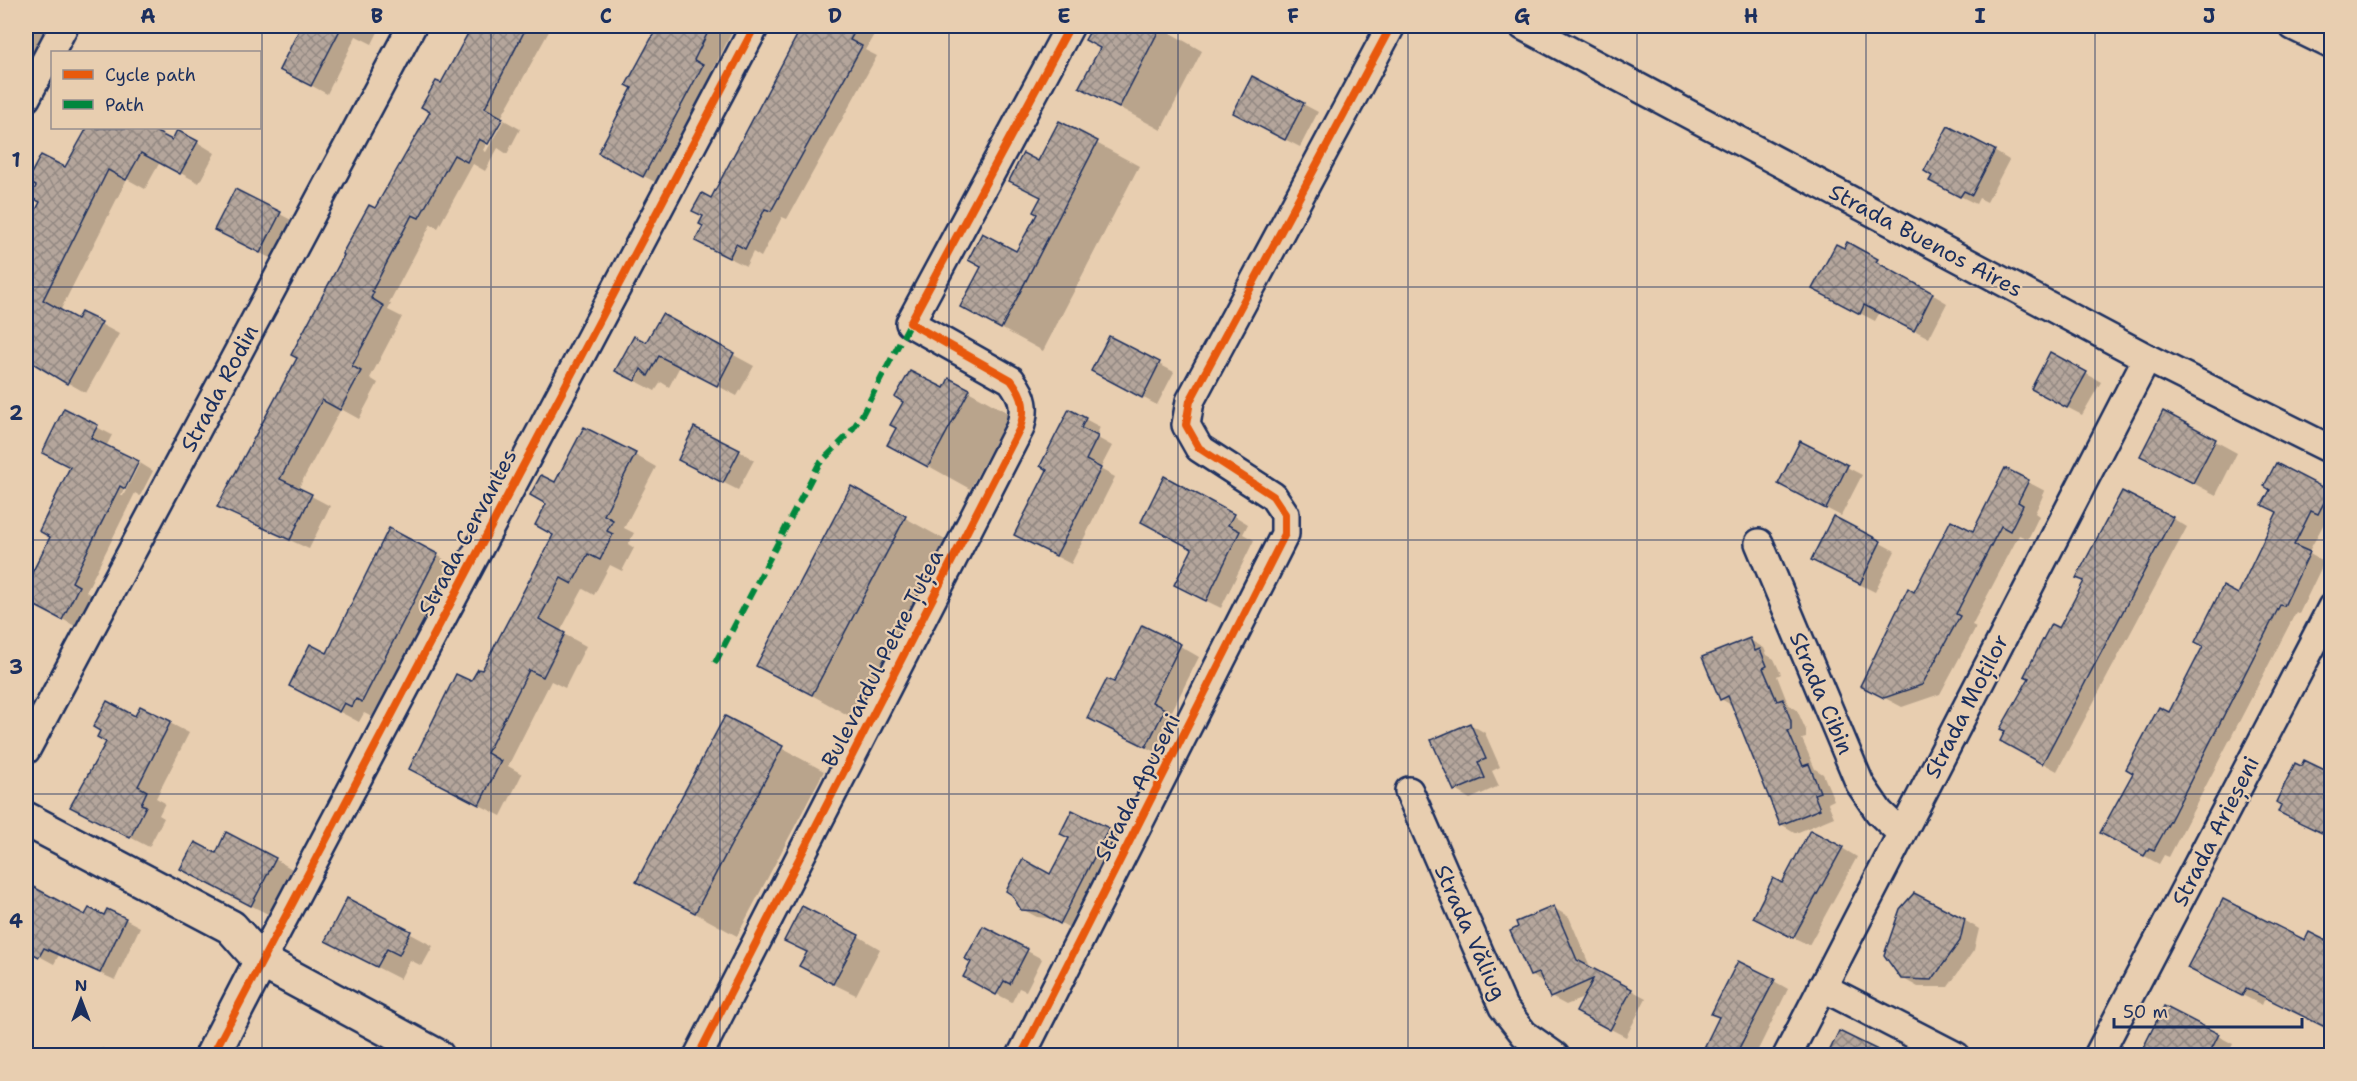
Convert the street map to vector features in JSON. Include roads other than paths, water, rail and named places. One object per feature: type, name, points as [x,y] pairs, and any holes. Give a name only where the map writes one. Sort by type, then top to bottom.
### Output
[{"type":"street","points":[[26,98],[64,26]]},
{"type":"street","name":"Strada Rodin","points":[[26,750],[412,26]]},
{"type":"street","name":"Strada Cervantes","points":[[212,1056],[755,26]]},
{"type":"street","name":"Bulevardul Petre Țuțea","points":[[698,1056],[1020,429],[1025,410],[1021,392],[1011,380],[910,323],[1070,26]]},
{"type":"street","name":"Strada Apuseni","points":[[1021,1056],[1285,534],[1285,514],[1273,496],[1199,448],[1186,425],[1190,401],[1392,26]]},
{"type":"street","name":"Strada Buenos Aires","points":[[1523,26],[2147,358],[2331,450]]},
{"type":"street","points":[[2293,26],[2331,45]]},
{"type":"street","name":"Strada Moților","points":[[1787,1056],[2147,358]]},
{"type":"street","name":"Strada Cibin","points":[[1759,543],[1860,784],[1879,812],[1901,833]]},
{"type":"street","name":"Strada Arieșeni","points":[[2098,1056],[2331,607]]},
{"type":"street","name":"Strada Văliug","points":[[1409,791],[1503,1007],[1524,1034],[1555,1056]]},
{"type":"street","points":[[26,819],[231,927],[261,961],[437,1056]]},
{"type":"street","points":[[1822,987],[1956,1056]]}]
